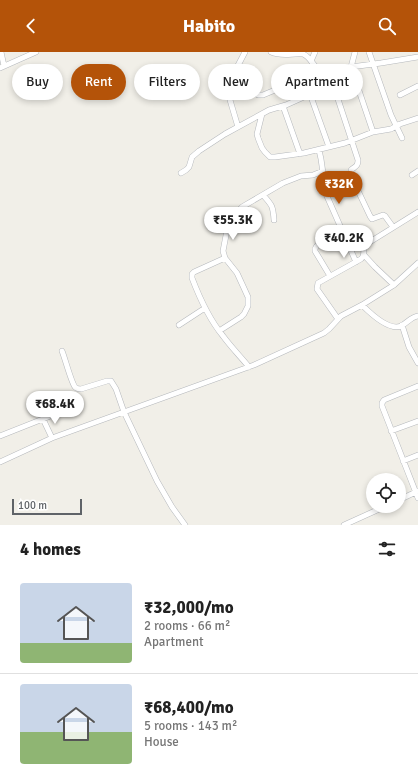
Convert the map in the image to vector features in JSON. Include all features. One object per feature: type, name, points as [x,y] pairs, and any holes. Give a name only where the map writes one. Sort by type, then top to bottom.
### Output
[{"type":"street","points":[[1,52],[2,67],[36,52]]},
{"type":"street","points":[[239,64],[245,52]]},
{"type":"street","points":[[271,52],[281,55],[303,54],[306,55],[313,64]]},
{"type":"street","points":[[311,61],[315,52]]},
{"type":"street","points":[[352,64],[355,52]]},
{"type":"street","points":[[369,52],[402,138]]},
{"type":"street","points":[[363,65],[418,57]]},
{"type":"street","points":[[400,95],[418,86]]},
{"type":"street","points":[[230,100],[238,127]]},
{"type":"street","points":[[181,173],[189,167],[190,160],[195,154],[225,134],[270,110],[296,100]]},
{"type":"street","points":[[312,100],[329,147]]},
{"type":"street","points":[[338,100],[358,160],[358,164],[352,170],[351,176],[372,219],[383,215],[393,227]]},
{"type":"street","points":[[363,100],[374,132]]},
{"type":"street","points":[[283,106],[300,154]]},
{"type":"street","points":[[262,114],[257,134],[264,152],[270,156],[300,154],[318,150],[374,132],[385,131],[418,118]]},
{"type":"street","points":[[318,150],[326,194],[356,262]]},
{"type":"street","points":[[219,331],[241,317],[248,306],[246,292],[237,273],[225,258],[223,251],[230,221],[236,212],[242,207],[296,177],[313,175],[322,171]]},
{"type":"street","points":[[412,175],[418,171]]},
{"type":"street","points":[[263,195],[274,209],[274,220]]},
{"type":"street","points":[[394,285],[364,255],[363,248],[365,245],[418,212]]},
{"type":"street","points":[[330,276],[315,251],[315,248],[320,243],[343,232]]},
{"type":"street","points":[[338,319],[317,289],[318,283],[356,262],[364,257],[364,255]]},
{"type":"street","points":[[225,258],[196,270],[192,274],[192,278],[205,308],[219,331],[249,367]]},
{"type":"street","points":[[0,462],[52,438],[249,367],[324,333],[338,319],[394,285],[418,263]]},
{"type":"street","points":[[362,305],[378,319],[395,326],[402,325],[413,317],[418,316]]},
{"type":"street","points":[[179,325],[205,308]]},
{"type":"street","points":[[402,325],[409,347],[418,363]]},
{"type":"street","points":[[62,351],[71,378],[75,387],[78,389],[111,381],[116,389],[124,412],[156,481],[185,525]]},
{"type":"street","points":[[418,386],[384,400],[382,403],[383,411],[417,492],[418,498]]},
{"type":"street","points":[[0,436],[63,411]]},
{"type":"street","points":[[43,419],[52,438]]},
{"type":"street","points":[[391,431],[418,421]]},
{"type":"street","points":[[403,461],[418,455]]},
{"type":"street","points":[[406,497],[417,492]]},
{"type":"street","points":[[344,525],[371,513]]}]
